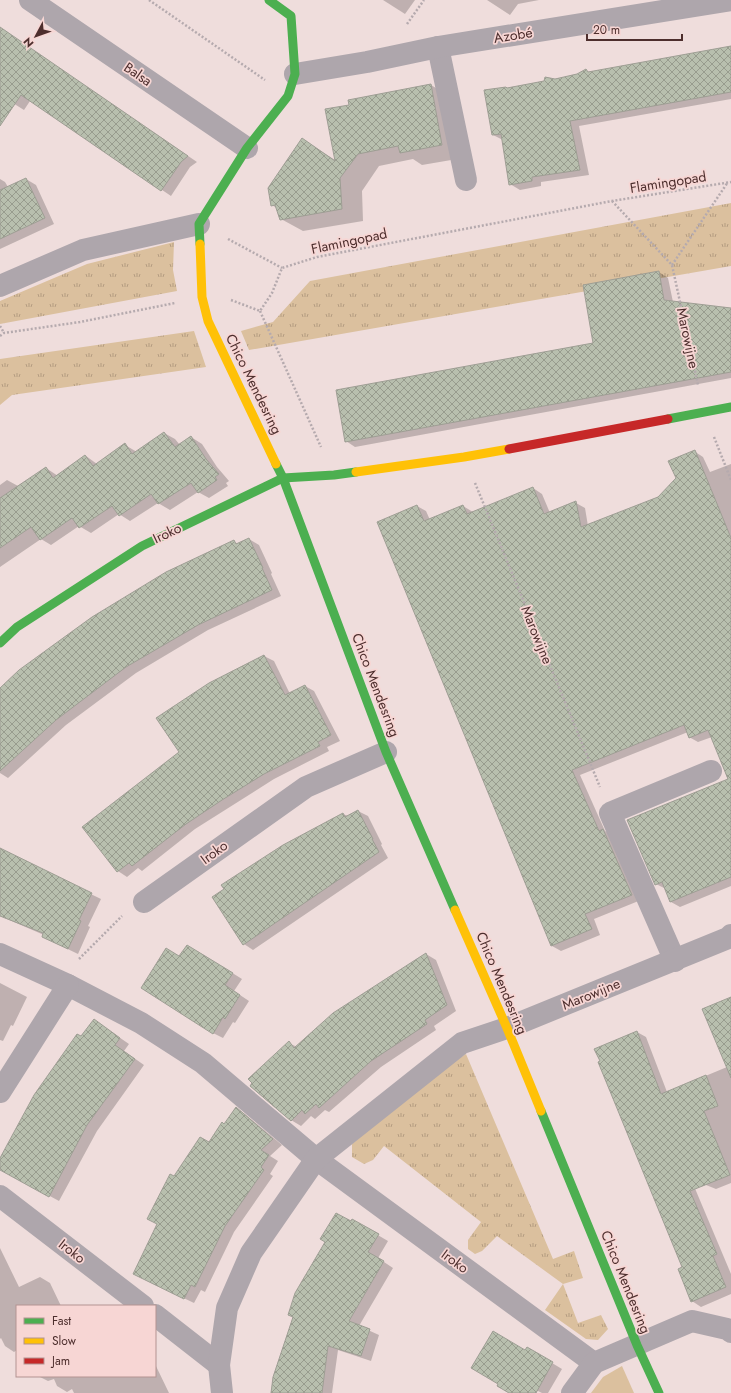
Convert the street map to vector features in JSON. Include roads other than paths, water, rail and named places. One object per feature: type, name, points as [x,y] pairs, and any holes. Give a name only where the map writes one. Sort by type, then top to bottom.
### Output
[{"type":"street","name":"Balsa","points":[[30,0],[247,148]]},
{"type":"street","points":[[0,286],[83,250],[199,224],[247,148],[288,96],[296,74],[291,16],[269,0]]},
{"type":"street","name":"Azobé","points":[[296,74],[367,62],[438,47],[731,0]]},
{"type":"street","points":[[438,47],[466,180]]},
{"type":"street","name":"Chico Mendesring","points":[[199,224],[202,297],[208,321],[283,478],[386,752],[507,1028],[637,1345],[659,1393]]},
{"type":"street","points":[[283,478],[334,475],[464,457],[731,407]]},
{"type":"street","name":"Iroko","points":[[0,643],[17,627],[142,546],[283,478]]},
{"type":"street","name":"Iroko","points":[[144,902],[306,787],[386,752]]},
{"type":"street","points":[[675,961],[610,813],[711,771]]},
{"type":"street","name":"Marowijne","points":[[507,1028],[675,961],[728,938],[731,935]]},
{"type":"street","name":"Iroko","points":[[0,954],[68,985],[140,1023],[203,1064],[316,1159],[594,1363]]},
{"type":"street","points":[[0,1092],[68,985]]},
{"type":"street","points":[[222,1393],[219,1365],[227,1308],[251,1252],[316,1159],[462,1043],[507,1028]]},
{"type":"street","name":"Iroko","points":[[0,1196],[142,1305]]},
{"type":"street","points":[[156,1316],[219,1365]]},
{"type":"street","points":[[572,1393],[594,1363],[692,1321],[727,1328],[731,1332]]}]
